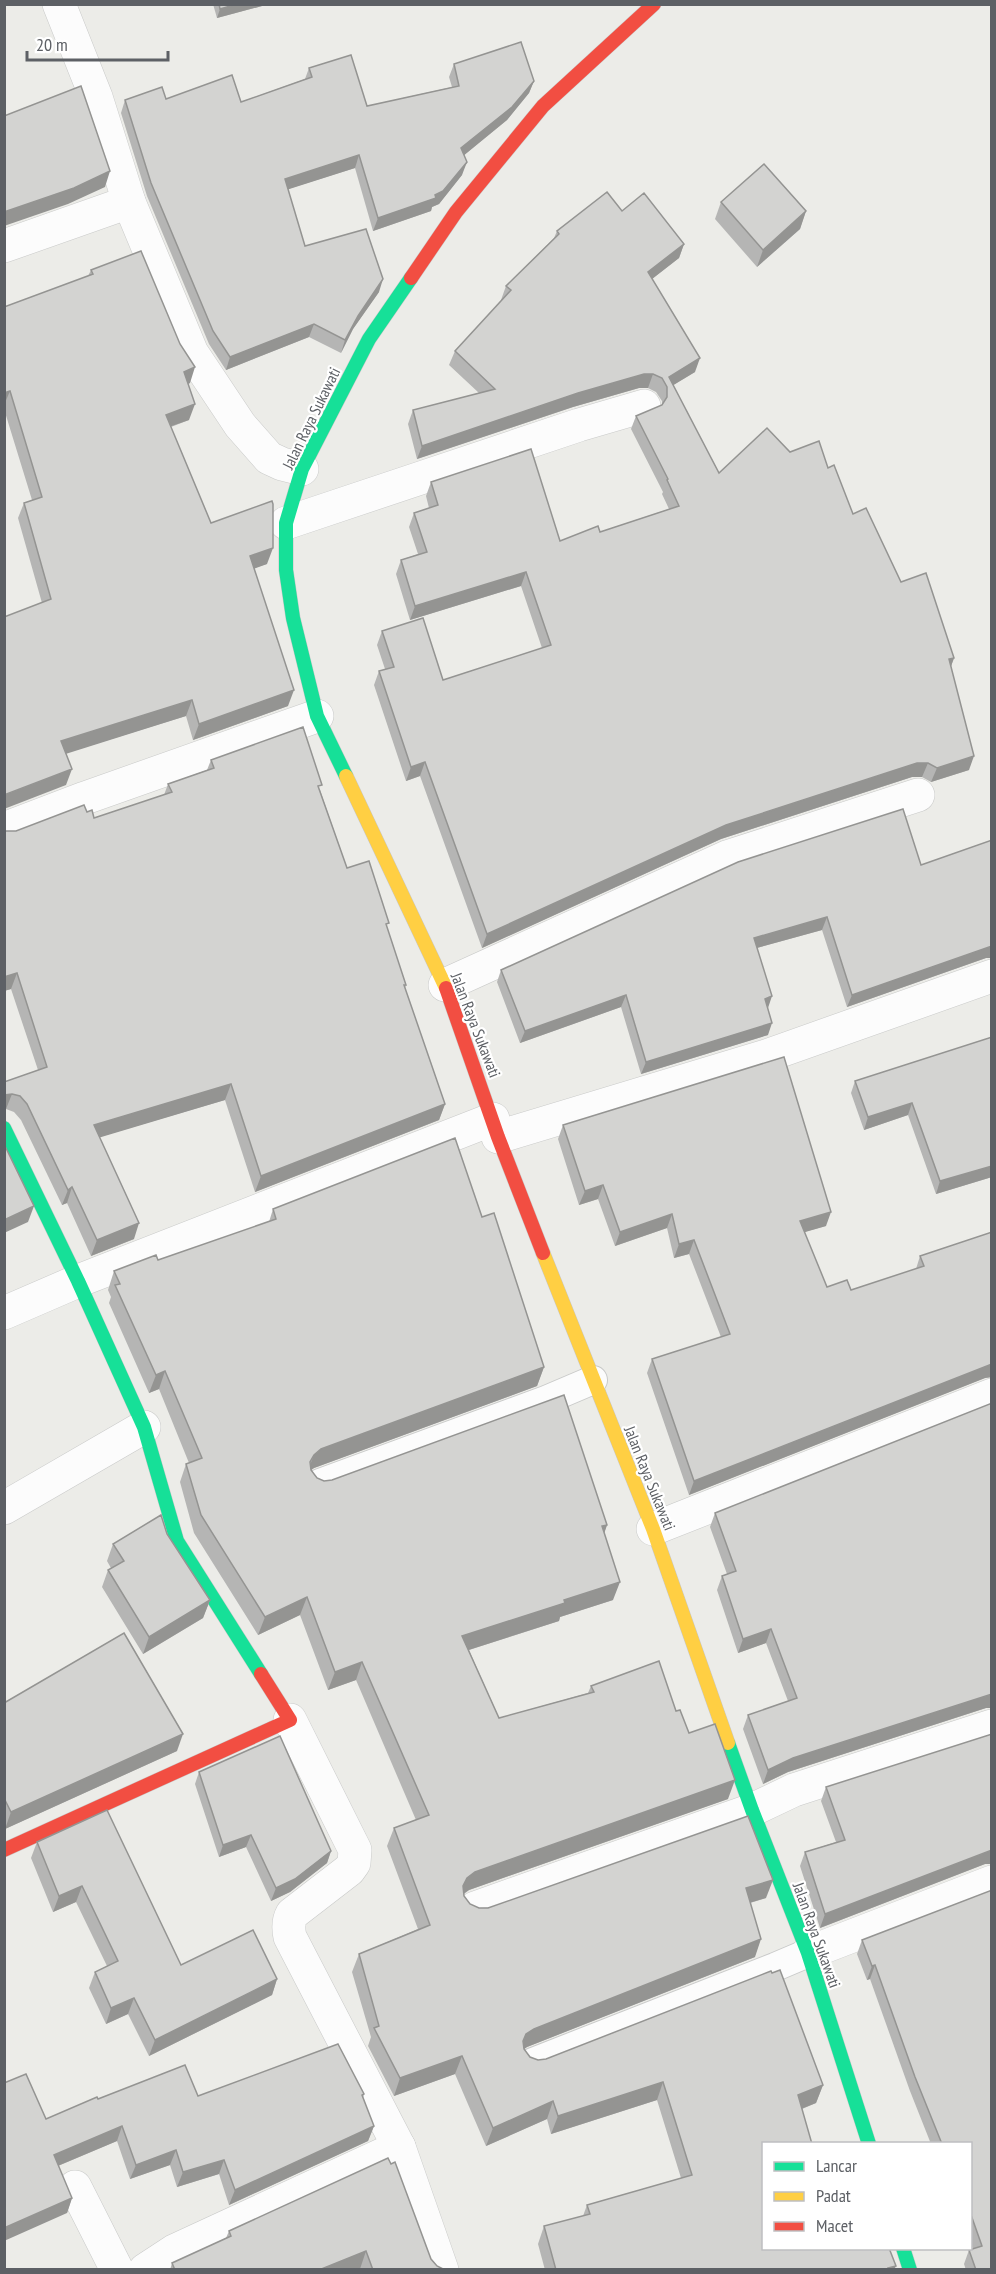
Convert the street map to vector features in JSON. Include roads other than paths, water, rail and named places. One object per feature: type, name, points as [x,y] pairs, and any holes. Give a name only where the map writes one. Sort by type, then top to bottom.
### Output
[{"type":"main road","name":"Jalan Raya Sukawati","points":[[650,8],[543,106],[456,212],[369,339],[302,469],[285,523],[286,570],[293,618],[317,716],[445,986],[495,1128],[592,1380],[653,1529],[752,1810],[808,1953],[868,2142]]},
{"type":"main road","points":[[4,1128],[78,1281],[144,1427],[177,1541],[290,1720],[4,1850]]},
{"type":"main road","points":[[904,2250],[910,2270]]},
{"type":"street","points":[[58,4],[96,97],[129,202],[192,353],[240,424],[269,458],[302,469]]},
{"type":"street","points":[[4,246],[129,202]]},
{"type":"street","points":[[285,523],[579,425],[644,406]]},
{"type":"street","points":[[4,830],[85,798],[317,716]]},
{"type":"street","points":[[445,986],[727,857],[918,795]]},
{"type":"street","points":[[4,1312],[78,1281],[495,1128],[766,1056],[992,976]]},
{"type":"street","points":[[653,1529],[992,1395]]},
{"type":"street","points":[[4,1508],[144,1427]]},
{"type":"street","points":[[290,1720],[355,1850],[354,1863],[349,1870],[292,1914],[288,1928],[290,1936],[399,2147],[442,2270]]},
{"type":"street","points":[[475,1908],[752,1810],[794,1790],[992,1726]]},
{"type":"street","points":[[808,1953],[992,1882]]},
{"type":"street","points":[[145,2270],[174,2251],[399,2147]]},
{"type":"street","points":[[75,2187],[117,2270]]},
{"type":"lane","points":[[320,1483],[546,1400],[592,1380]]},
{"type":"lane","points":[[533,2062],[808,1953]]}]
